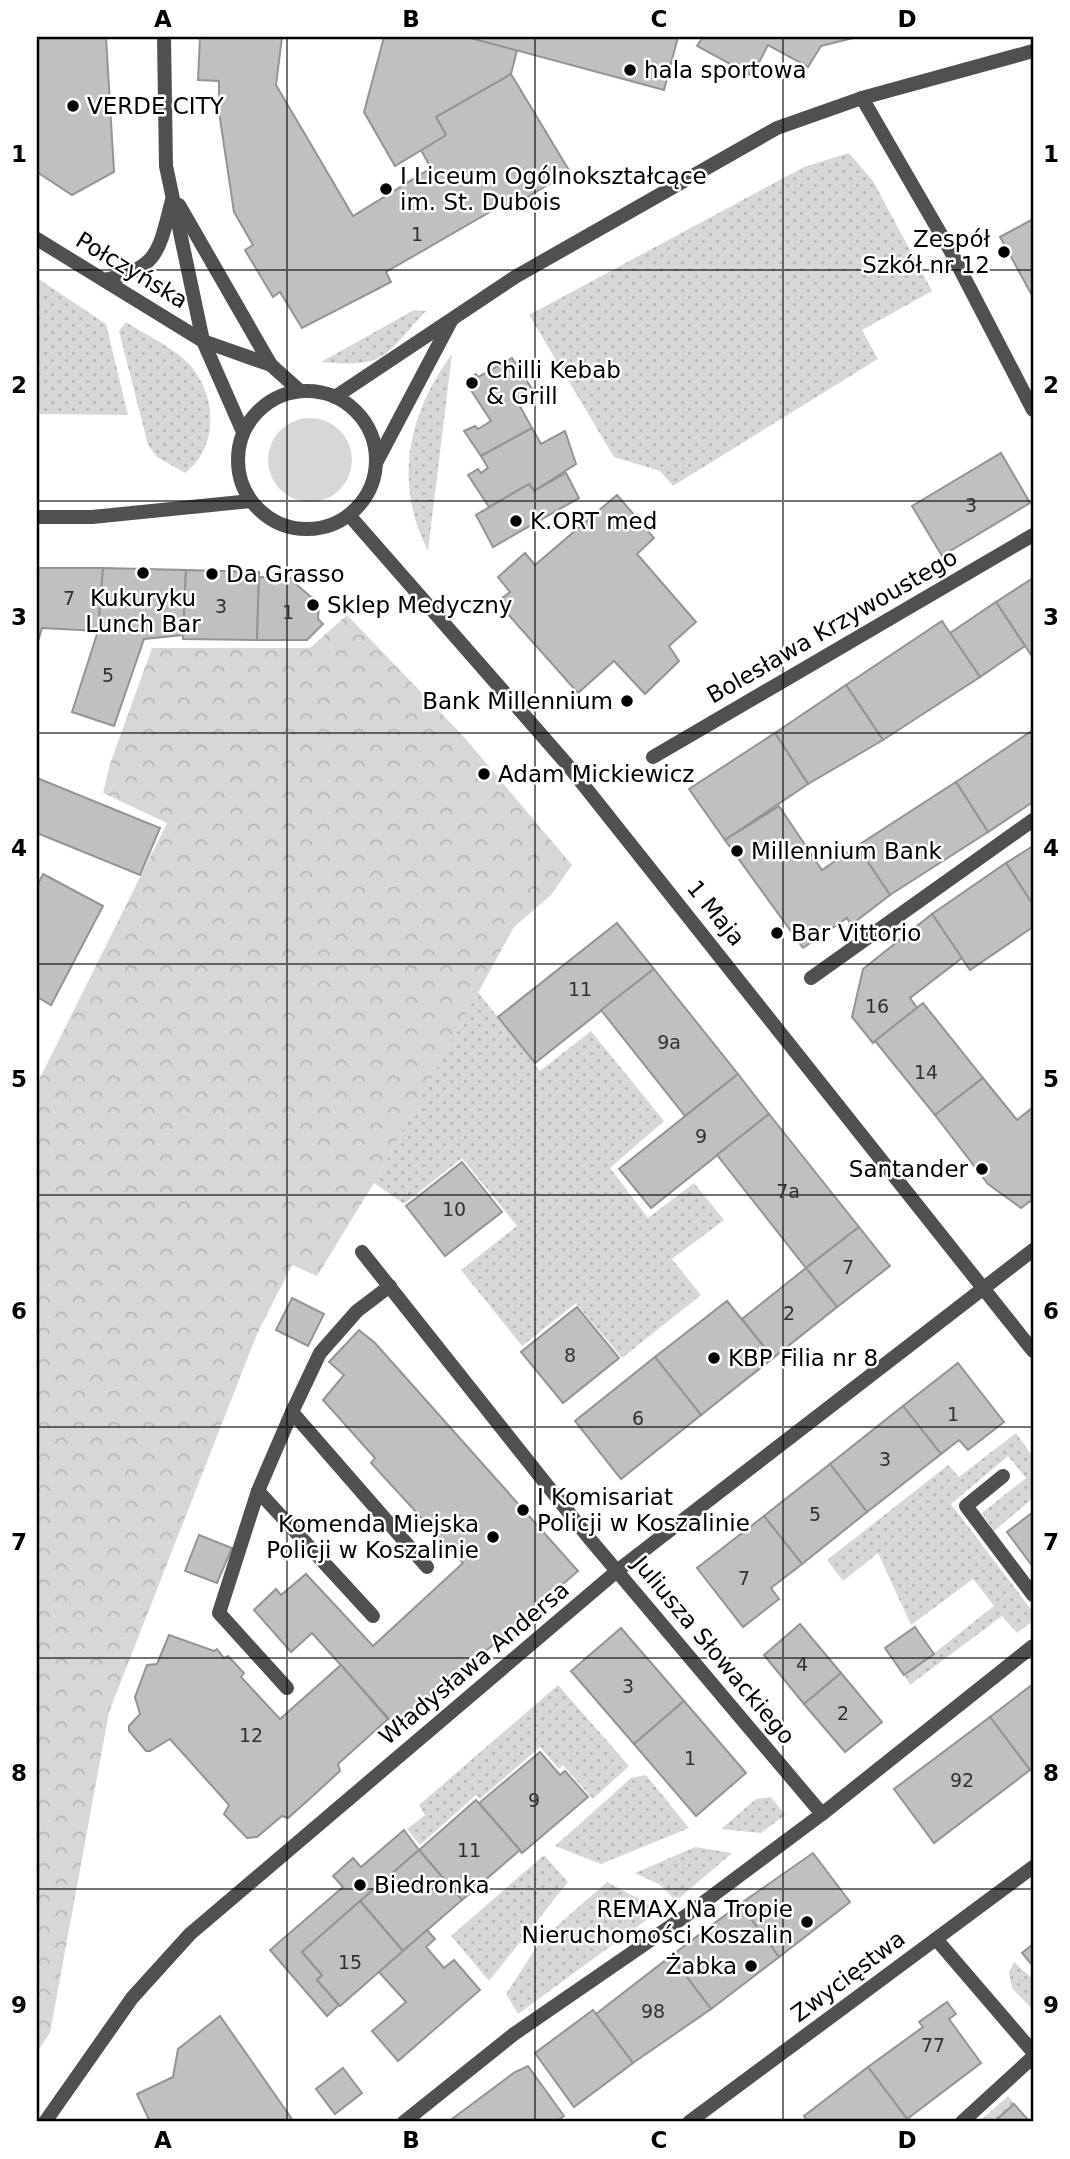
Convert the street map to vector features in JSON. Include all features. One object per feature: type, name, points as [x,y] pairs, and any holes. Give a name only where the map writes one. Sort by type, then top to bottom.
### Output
[{"type":"street","points":[[164,37],[166,166],[203,341],[243,432]]},
{"type":"street","points":[[335,397],[515,277],[778,128],[862,98],[1033,51]]},
{"type":"street","points":[[862,98],[950,250],[1033,410]]},
{"type":"street","points":[[104,280],[134,274],[149,264],[163,233],[173,195]]},
{"type":"street","points":[[173,195],[271,365]]},
{"type":"street","name":"Połczyńska","points":[[37,239],[203,341],[271,365],[300,391]]},
{"type":"street","points":[[376,463],[452,319]]},
{"type":"street","points":[[300,391],[335,397],[353,408],[366,423],[374,443],[376,463],[373,483],[363,501],[349,515],[329,526],[308,529],[286,526],[267,516],[251,501],[240,480],[238,456],[243,432],[253,416],[266,404],[300,391]]},
{"type":"street","points":[[37,517],[92,517],[251,501]]},
{"type":"street","name":"1 Maja","points":[[349,515],[566,763],[1033,1351]]},
{"type":"street","name":"Bolesława Krzywoustego","points":[[653,757],[1033,535]]},
{"type":"street","points":[[811,978],[1033,820]]},
{"type":"street","name":"Władysława Andersa","points":[[45,2122],[132,1998],[190,1934],[617,1570],[1033,1250]]},
{"type":"street","name":"Juliusza Słowackiego","points":[[362,1252],[617,1570],[822,1814]]},
{"type":"street","points":[[287,1688],[219,1613],[258,1491],[320,1353],[357,1311],[390,1286]]},
{"type":"street","points":[[292,1412],[428,1567]]},
{"type":"street","points":[[1003,1476],[966,1506],[1033,1595]]},
{"type":"street","points":[[258,1491],[373,1616]]},
{"type":"street","points":[[404,2122],[514,2035],[684,1917],[822,1814],[1033,1646]]},
{"type":"street","name":"Zwycięstwa","points":[[690,2122],[1033,1867]]},
{"type":"street","points":[[936,1939],[1033,2052]]},
{"type":"street","points":[[962,2122],[1033,2057]]},
{"type":"green space","points":[[849,153],[873,181],[932,291],[862,330],[878,359],[673,486],[660,471],[614,457],[529,315],[804,167]]},
{"type":"green space","points":[[37,278],[106,324],[128,415],[37,414]]},
{"type":"green space","points":[[414,310],[426,311],[382,356],[359,363],[321,362]]},
{"type":"green space","points":[[126,322],[185,360],[204,387],[209,402],[209,433],[197,462],[185,473],[157,457],[148,445],[119,331]]},
{"type":"green space","points":[[452,354],[428,551],[417,525],[411,500],[410,449],[425,400]]},
{"type":"green space","points":[[310,418],[333,425],[345,437],[352,460],[345,483],[333,495],[310,502],[287,495],[275,483],[268,460],[275,437],[287,425]]},
{"type":"green space","points":[[347,615],[464,737],[572,865],[551,895],[514,927],[374,1183],[317,1276],[292,1265],[257,1334],[109,1712],[50,2033],[37,2052],[37,1084],[167,823],[103,793],[110,764],[152,648],[310,648]]},
{"type":"green space","points":[[478,992],[540,1071],[591,1031],[664,1121],[610,1168],[648,1218],[694,1183],[724,1220],[672,1259],[701,1295],[622,1358],[576,1303],[522,1346],[461,1270],[517,1226],[462,1158],[404,1204],[374,1183]]},
{"type":"green space","points":[[1016,1433],[1033,1457],[1033,1498],[994,1531],[982,1513],[1026,1478],[1008,1456],[951,1504],[1033,1612],[1033,1621],[1017,1633],[1002,1616],[910,1685],[905,1676],[994,1606],[973,1579],[911,1625],[878,1553],[843,1581],[827,1560],[948,1465],[959,1477]]},
{"type":"green space","points":[[558,1685],[629,1766],[593,1799],[563,1765],[559,1769],[540,1747],[480,1799],[476,1795],[420,1845],[407,1829],[425,1815],[419,1805]]},
{"type":"green space","points":[[646,1775],[689,1828],[601,1864],[555,1846],[631,1778]]},
{"type":"green space","points":[[771,1797],[785,1815],[761,1833],[721,1829],[756,1799]]},
{"type":"green space","points":[[695,1847],[732,1853],[676,1901],[660,1885],[635,1873]]},
{"type":"green space","points":[[544,1855],[568,1882],[489,1981],[451,1936]]},
{"type":"green space","points":[[607,1882],[660,1910],[518,2014],[506,1994],[541,1940]]},
{"type":"green space","points":[[1014,1962],[1033,1979],[1033,2010],[1012,1988],[1009,1972]]},
{"type":"green space","points":[[1008,2096],[1014,2104],[994,2122],[979,2122]]},
{"type":"building","name":"VERDE CITY","points":[[37,37],[106,37],[114,172],[72,195],[37,172]]},
{"type":"building","points":[[200,37],[282,37],[276,85],[353,216],[431,168],[421,150],[446,135],[436,117],[511,74],[570,172],[505,210],[502,205],[386,272],[391,282],[302,328],[280,292],[273,297],[245,250],[253,245],[234,212],[219,112],[219,81],[198,80]]},
{"type":"building","points":[[384,37],[467,37],[517,50],[511,74],[436,117],[446,135],[395,166],[364,112]]},
{"type":"building","name":"hala sportowa","points":[[467,37],[678,37],[664,90]]},
{"type":"building","points":[[703,37],[857,37],[821,46],[808,67],[768,45],[752,76],[697,46]]},
{"type":"building","points":[[1033,219],[1033,297],[1000,237]]},
{"type":"building","points":[[512,358],[532,389],[516,399],[532,428],[481,456],[464,431],[475,426],[478,429],[491,421],[465,381],[476,374],[478,377]]},
{"type":"building","points":[[532,428],[541,444],[565,431],[576,464],[534,491],[529,484],[489,507],[468,475],[478,469],[481,473],[488,468],[481,456]]},
{"type":"building","points":[[1001,453],[1030,503],[942,556],[912,506]]},
{"type":"building","points":[[566,473],[579,498],[493,547],[476,515],[529,484],[534,491]]},
{"type":"building","points":[[617,495],[654,538],[637,554],[696,622],[669,646],[679,661],[645,694],[614,661],[578,693],[497,602],[510,592],[498,577],[525,553],[535,565]]},
{"type":"building","points":[[37,568],[103,568],[98,631],[42,628],[37,645]]},
{"type":"building","points":[[103,568],[186,570],[183,635],[144,639],[114,726],[72,712],[98,631]]},
{"type":"building","points":[[186,570],[259,572],[257,640],[183,639]]},
{"type":"building","points":[[259,577],[295,578],[296,584],[319,604],[318,619],[323,624],[307,640],[257,640]]},
{"type":"building","points":[[1033,578],[1033,658],[996,602]]},
{"type":"building","points":[[996,602],[1025,646],[980,677],[950,633]]},
{"type":"building","points":[[942,621],[980,677],[883,740],[846,685]]},
{"type":"building","points":[[846,685],[883,740],[808,784],[775,733]]},
{"type":"building","points":[[1033,730],[1033,802],[988,832],[956,782]]},
{"type":"building","points":[[775,733],[808,784],[725,840],[689,789]]},
{"type":"building","points":[[37,778],[160,828],[140,875],[37,833]]},
{"type":"building","points":[[956,782],[988,832],[890,895],[857,846]]},
{"type":"building","points":[[779,806],[822,870],[857,846],[890,895],[851,925],[847,918],[803,948],[725,840]]},
{"type":"building","points":[[1033,846],[1033,905],[1006,863]]},
{"type":"building","points":[[1006,863],[1033,905],[1033,927],[970,970],[932,914]]},
{"type":"building","points":[[43,874],[103,906],[51,1005],[37,997],[37,886]]},
{"type":"building","points":[[932,914],[962,958],[910,998],[918,1009],[873,1043],[852,1017],[863,969]]},
{"type":"building","points":[[617,923],[654,969],[535,1063],[498,1017]]},
{"type":"building","points":[[654,969],[738,1074],[685,1116],[601,1010]]},
{"type":"building","points":[[923,1003],[983,1078],[935,1115],[875,1041]]},
{"type":"building","points":[[738,1074],[769,1114],[651,1208],[619,1169]]},
{"type":"building","points":[[983,1078],[1017,1120],[1033,1107],[1033,1199],[1021,1208],[988,1184],[935,1115]]},
{"type":"building","points":[[769,1114],[859,1227],[806,1268],[717,1155]]},
{"type":"building","points":[[462,1162],[502,1212],[445,1256],[406,1206]]},
{"type":"building","points":[[859,1227],[890,1266],[837,1307],[806,1268]]},
{"type":"building","points":[[806,1268],[837,1307],[773,1358],[742,1319]]},
{"type":"building","points":[[292,1298],[324,1314],[308,1346],[276,1330]]},
{"type":"building","name":"KBP Filia nr 8","points":[[727,1301],[773,1358],[701,1415],[655,1357]]},
{"type":"building","points":[[577,1307],[619,1358],[563,1403],[521,1352]]},
{"type":"building","name":"Komenda Miejska Policji w Koszalinie","points":[[359,1330],[375,1343],[578,1571],[397,1728],[312,1633],[291,1652],[254,1610],[276,1589],[281,1595],[306,1574],[373,1646],[463,1563],[371,1463],[375,1458],[323,1400],[344,1375],[329,1362]]},
{"type":"building","points":[[655,1357],[701,1415],[621,1479],[575,1421]]},
{"type":"building","points":[[958,1363],[1004,1422],[968,1450],[959,1440],[941,1454],[903,1406]]},
{"type":"building","points":[[903,1406],[941,1454],[867,1512],[830,1464]]},
{"type":"building","points":[[830,1464],[867,1512],[802,1564],[764,1516]]},
{"type":"building","points":[[1033,1512],[1033,1567],[1007,1532]]},
{"type":"building","points":[[764,1516],[802,1564],[771,1588],[779,1599],[743,1627],[697,1568]]},
{"type":"building","points":[[199,1535],[232,1548],[217,1583],[185,1571]]},
{"type":"building","points":[[800,1624],[841,1673],[804,1704],[764,1655]]},
{"type":"building","points":[[915,1627],[934,1654],[904,1675],[885,1648]]},
{"type":"building","points":[[621,1628],[684,1701],[634,1744],[571,1671]]},
{"type":"building","points":[[169,1635],[214,1651],[217,1649],[224,1658],[228,1656],[244,1673],[241,1677],[280,1719],[341,1665],[388,1719],[338,1764],[340,1771],[288,1818],[282,1816],[257,1837],[247,1838],[224,1814],[229,1805],[170,1739],[146,1751],[129,1731],[129,1726],[140,1714],[135,1697],[147,1665],[157,1664]]},
{"type":"building","points":[[841,1673],[882,1722],[845,1752],[804,1704]]},
{"type":"building","points":[[1033,1684],[1033,1768],[1030,1770],[990,1717]]},
{"type":"building","points":[[684,1701],[746,1773],[696,1816],[634,1744]]},
{"type":"building","points":[[990,1717],[1030,1770],[934,1843],[894,1789]]},
{"type":"building","points":[[540,1752],[560,1775],[565,1771],[588,1797],[522,1853],[479,1803]]},
{"type":"building","points":[[476,1800],[520,1850],[462,1900],[419,1850]]},
{"type":"building","points":[[404,1830],[419,1850],[302,1952],[322,1975],[317,1980],[339,2005],[327,2016],[270,1950],[343,1887],[333,1876],[353,1858],[361,1867]]},
{"type":"building","points":[[419,1850],[462,1900],[403,1951],[360,1901]]},
{"type":"building","points":[[813,1853],[850,1902],[779,1957],[740,1904]]},
{"type":"building","points":[[360,1901],[403,1951],[340,2006],[317,1980],[322,1975],[302,1952]]},
{"type":"building","points":[[740,1904],[779,1957],[711,2009],[671,1956]]},
{"type":"building","points":[[427,1930],[435,1939],[426,1947],[444,1968],[454,1960],[480,1990],[398,2061],[372,2031],[406,2002],[379,1972]]},
{"type":"building","points":[[1033,1944],[1033,1966],[1022,1953]]},
{"type":"building","points":[[671,1956],[711,2009],[633,2063],[596,2014]]},
{"type":"building","points":[[947,2002],[956,2014],[949,2019],[981,2063],[907,2119],[868,2067],[923,2027],[919,2022]]},
{"type":"building","points":[[593,2010],[633,2063],[574,2107],[535,2053]]},
{"type":"building","points":[[220,2016],[294,2122],[150,2122],[137,2094],[173,2077],[178,2049]]},
{"type":"building","points":[[528,2066],[564,2116],[555,2122],[454,2122],[452,2119],[515,2072]]},
{"type":"building","points":[[868,2067],[907,2119],[903,2122],[808,2122],[804,2116]]},
{"type":"building","points":[[343,2068],[362,2093],[335,2114],[316,2089]]},
{"type":"building","points":[[1014,2104],[1030,2122],[994,2122]]},
{"type":"place","name":"hala sportowa","points":[[630,70]]},
{"type":"place","name":"VERDE CITY","points":[[73,106]]},
{"type":"place","name":"I Liceum Ogólnokształcące im. St. Dubois","points":[[386,189]]},
{"type":"place","name":"Zespół Szkół nr 12","points":[[1004,252]]},
{"type":"place","name":"Chilli Kebab & Grill","points":[[472,383]]},
{"type":"place","name":"K.ORT med","points":[[516,521]]},
{"type":"place","name":"Kukuryku Lunch Bar","points":[[143,573]]},
{"type":"place","name":"Da Grasso","points":[[212,574]]},
{"type":"place","name":"Sklep Medyczny","points":[[313,605]]},
{"type":"place","name":"Bank Millennium","points":[[627,701]]},
{"type":"place","name":"Adam Mickiewicz","points":[[484,774]]},
{"type":"place","name":"Millennium Bank","points":[[737,851]]},
{"type":"place","name":"Bar Vittorio","points":[[777,933]]},
{"type":"place","name":"Santander","points":[[982,1169]]},
{"type":"place","name":"KBP Filia nr 8","points":[[714,1358]]},
{"type":"place","name":"I Komisariat Policji w Koszalinie","points":[[523,1510]]},
{"type":"place","name":"Komenda Miejska Policji w Koszalinie","points":[[493,1537]]},
{"type":"place","name":"Biedronka","points":[[360,1885]]},
{"type":"place","name":"REMAX Na Tropie Nieruchomości Koszalin","points":[[807,1922]]},
{"type":"place","name":"Żabka","points":[[751,1966]]}]
